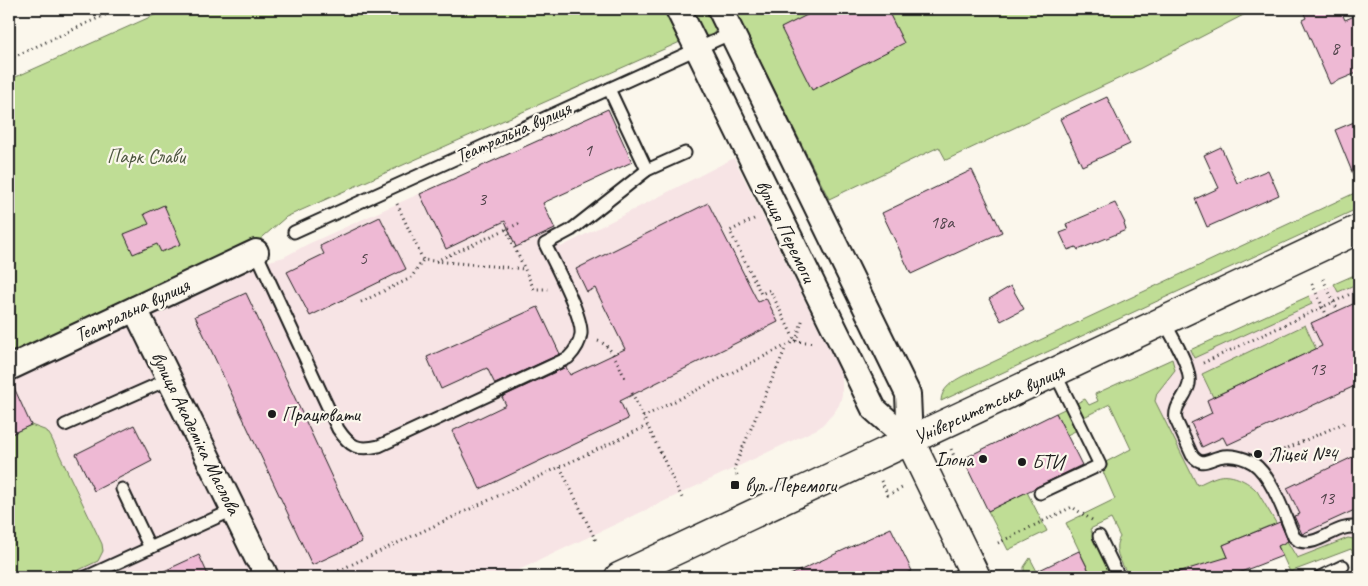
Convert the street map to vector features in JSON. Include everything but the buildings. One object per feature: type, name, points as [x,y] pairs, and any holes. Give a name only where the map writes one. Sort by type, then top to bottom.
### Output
[{"type":"street","name":"вулиця Перемоги","points":[[678,9],[874,409],[910,441]]},
{"type":"street","name":"вулиця Перемоги","points":[[720,9],[908,394],[910,441],[968,575]]},
{"type":"street","name":"Університетська вулиця","points":[[620,577],[1359,229]]},
{"type":"street","points":[[803,265],[837,248]]},
{"type":"street","name":"Театральна вулиця","points":[[9,368],[256,252]]},
{"type":"street","name":"вулиця Академіка Маслова","points":[[135,309],[262,568]]},
{"type":"lane","name":"Театральна вулиця","points":[[294,232],[732,33]]},
{"type":"lane","points":[[609,89],[647,170]]},
{"type":"lane","points":[[256,252],[338,429],[345,439],[354,446],[366,449],[379,446],[568,358],[576,348],[581,335],[579,318],[545,244],[571,230],[647,170],[685,153]]},
{"type":"lane","points":[[1164,322],[1188,370],[1189,384],[1176,408],[1175,415],[1192,455],[1196,459],[1208,462],[1218,457],[1239,457],[1253,464],[1265,476],[1294,537],[1299,541],[1311,542],[1345,526],[1359,528]]},
{"type":"lane","points":[[1040,493],[1100,465],[1055,373]]},
{"type":"lane","points":[[65,425],[168,379]]},
{"type":"lane","points":[[122,489],[150,548]]},
{"type":"lane","points":[[86,577],[233,510]]},
{"type":"lane","points":[[1099,536],[1119,577]]},
{"type":"lane","points":[[1320,577],[1342,566]]},
{"type":"path","points":[[104,9],[107,14]]},
{"type":"path","points":[[9,59],[118,9]]},
{"type":"path","points":[[389,188],[423,260]]},
{"type":"path","points":[[775,208],[730,231],[761,294],[770,290],[795,342]]},
{"type":"path","points":[[435,261],[520,223]]},
{"type":"path","points":[[506,229],[534,288],[566,289]]},
{"type":"path","points":[[423,260],[525,269]]},
{"type":"path","points":[[361,302],[411,278],[423,260]]},
{"type":"path","points":[[1324,278],[1338,311]]},
{"type":"path","points":[[1312,284],[1327,316]]},
{"type":"path","points":[[1188,370],[1359,290]]},
{"type":"path","points":[[581,335],[602,342],[613,354],[626,380]]},
{"type":"path","points":[[643,417],[795,342],[843,346]]},
{"type":"path","points":[[737,475],[734,468],[786,346]]},
{"type":"path","points":[[632,393],[683,500]]},
{"type":"path","points":[[1253,464],[1344,422]]},
{"type":"path","points":[[325,577],[647,426]]},
{"type":"path","points":[[950,448],[956,461]]},
{"type":"path","points":[[560,467],[596,541]]},
{"type":"path","points":[[880,478],[888,495],[909,484]]},
{"type":"path","points":[[998,543],[1072,507]]},
{"type":"shaded area","points":[[518,149],[555,229],[561,247],[734,158],[840,371],[842,395],[834,413],[819,428],[504,577],[9,577],[9,377],[236,270],[284,257],[308,244]]},
{"type":"shaded area","name":"Ліцей №4","points":[[1359,273],[1359,565],[1351,549],[1290,572],[1269,526],[1223,545],[1121,382]]},
{"type":"green space","name":"Парк Слави","points":[[168,9],[664,9],[680,42],[286,217],[257,242],[9,358],[9,80]]},
{"type":"green space","points":[[699,9],[712,9],[720,25],[712,35],[701,36],[692,17]]},
{"type":"green space","points":[[734,9],[1255,9],[1139,69],[946,160],[939,147],[829,199]]},
{"type":"green space","points":[[1359,191],[1359,208],[941,401],[945,389],[963,376]]},
{"type":"green space","points":[[1359,273],[1359,283],[1338,292],[1334,284]]},
{"type":"green space","points":[[1309,296],[1312,304],[1194,358],[1190,350]]},
{"type":"green space","points":[[1305,325],[1316,349],[1213,397],[1202,374]]},
{"type":"green space","points":[[1172,359],[1175,370],[1157,393],[1155,401],[1197,485],[1221,476],[1233,477],[1244,481],[1257,491],[1297,558],[1348,538],[1359,540],[1359,565],[1351,549],[1290,572],[1269,526],[1223,545],[1235,574],[1224,577],[1199,566],[1203,577],[1129,577],[1117,552],[1120,537],[1111,519],[1090,529],[1114,577],[1092,577],[1066,523],[1115,499],[1100,465],[1131,449],[1110,404],[1078,420],[1081,428],[1067,435],[1056,413],[1085,399],[1089,405],[1098,401],[1095,394]]},
{"type":"green space","points":[[31,425],[47,431],[51,437],[102,544],[103,551],[98,561],[64,577],[9,577],[9,435]]},
{"type":"green space","points":[[1027,492],[1047,531],[1008,550],[988,511]]},
{"type":"green space","points":[[1030,558],[1040,577],[1024,577],[1024,567]]},
{"type":"place","name":"Працювати","points":[[272,414]]},
{"type":"place","name":"Ліцей №4","points":[[1258,454]]},
{"type":"place","name":"Ілона","points":[[983,459]]},
{"type":"place","name":"БТИ","points":[[1022,462]]},
{"type":"place","name":"вул. Перемоги","points":[[735,485]]}]
